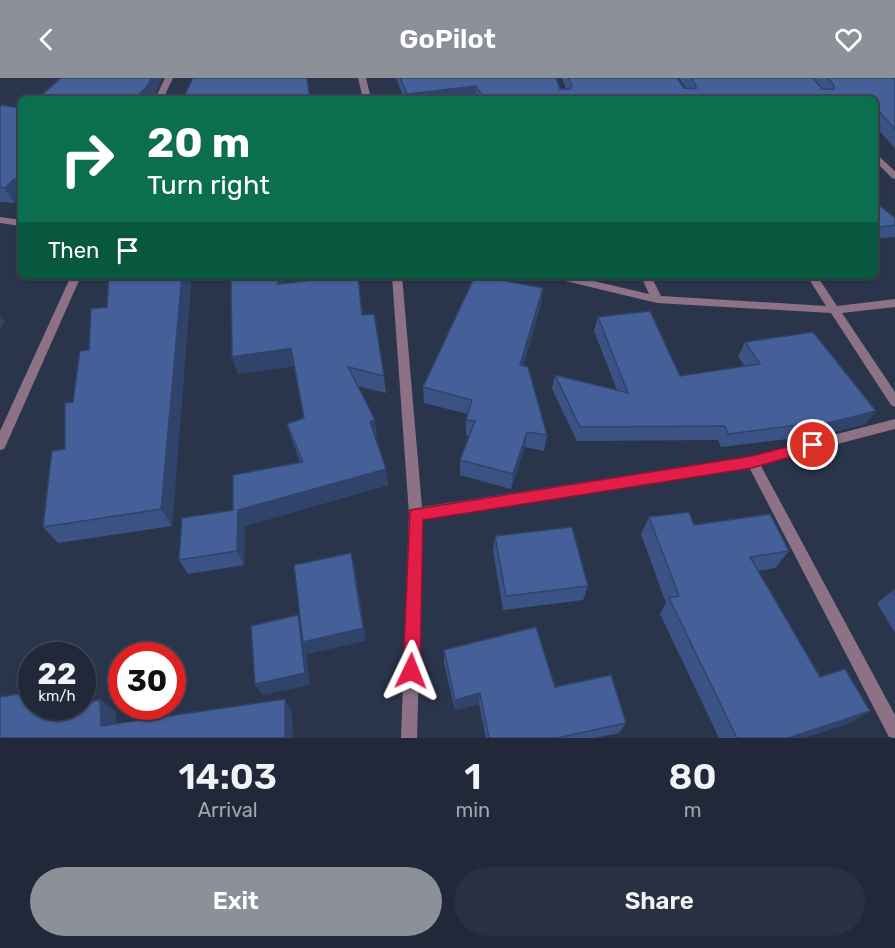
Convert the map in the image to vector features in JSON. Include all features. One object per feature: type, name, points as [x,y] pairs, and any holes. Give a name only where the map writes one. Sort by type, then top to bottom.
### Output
[{"type":"street","points":[[160,96],[169,78]]},
{"type":"street","points":[[362,78],[366,96]]},
{"type":"street","points":[[878,158],[895,176]]},
{"type":"street","points":[[0,220],[18,223]]},
{"type":"street","points":[[0,445],[75,279]]},
{"type":"street","points":[[397,279],[416,514],[409,738]]},
{"type":"street","points":[[570,279],[657,299],[836,310],[895,303]]},
{"type":"street","points":[[647,279],[657,299]]},
{"type":"street","points":[[814,279],[895,402]]},
{"type":"street","points":[[416,514],[752,462],[895,424]]},
{"type":"street","points":[[752,462],[895,731]]},
{"type":"building","points":[[61,78],[151,78],[138,96],[40,96]]},
{"type":"building","points":[[193,78],[307,78],[310,96],[184,96]]},
{"type":"building","points":[[400,78],[556,78],[560,89],[570,89],[572,86],[568,78],[677,78],[684,88],[696,89],[691,78],[813,78],[822,89],[834,89],[834,85],[827,78],[895,78],[895,129],[878,110],[878,96],[482,96],[476,86],[407,94]]},
{"type":"building","points":[[0,105],[18,108],[18,180],[14,179],[5,188],[0,187]]},
{"type":"building","points":[[878,204],[895,218],[895,225],[878,227]]},
{"type":"building","points":[[109,279],[182,279],[161,509],[43,527],[52,451],[65,449],[65,403],[73,402],[80,351],[89,350],[91,309],[107,307]]},
{"type":"building","points":[[231,279],[280,279],[277,284],[323,279],[358,279],[362,315],[374,314],[384,376],[348,367],[375,420],[370,422],[386,469],[238,510],[237,551],[179,560],[182,518],[233,510],[233,475],[303,462],[287,424],[304,418],[291,348],[232,357]]},
{"type":"building","points":[[474,279],[495,279],[543,288],[520,365],[528,367],[547,435],[527,432],[513,474],[460,460],[475,421],[466,420],[472,400],[423,387]]},
{"type":"building","points":[[650,311],[680,376],[760,364],[745,342],[813,332],[876,411],[800,430],[797,425],[728,434],[725,426],[580,427],[555,375],[628,393],[598,317]]},
{"type":"building","points":[[689,512],[694,525],[770,514],[789,551],[750,557],[820,677],[845,669],[870,711],[788,738],[737,738],[669,598],[679,596],[649,517]]},
{"type":"building","points":[[572,527],[588,586],[506,596],[495,536]]},
{"type":"building","points":[[351,553],[363,628],[303,642],[294,565]]},
{"type":"building","points":[[298,615],[305,673],[255,684],[251,626]]},
{"type":"building","points":[[536,627],[555,687],[611,675],[626,723],[557,738],[489,738],[480,693],[455,700],[444,650]]},
{"type":"building","points":[[18,694],[18,720],[96,720],[96,700],[100,699],[101,726],[142,720],[186,720],[186,714],[285,699],[285,738],[0,738],[0,697]]},
{"type":"route","points":[[411,671],[416,514],[752,462],[813,445]]}]
